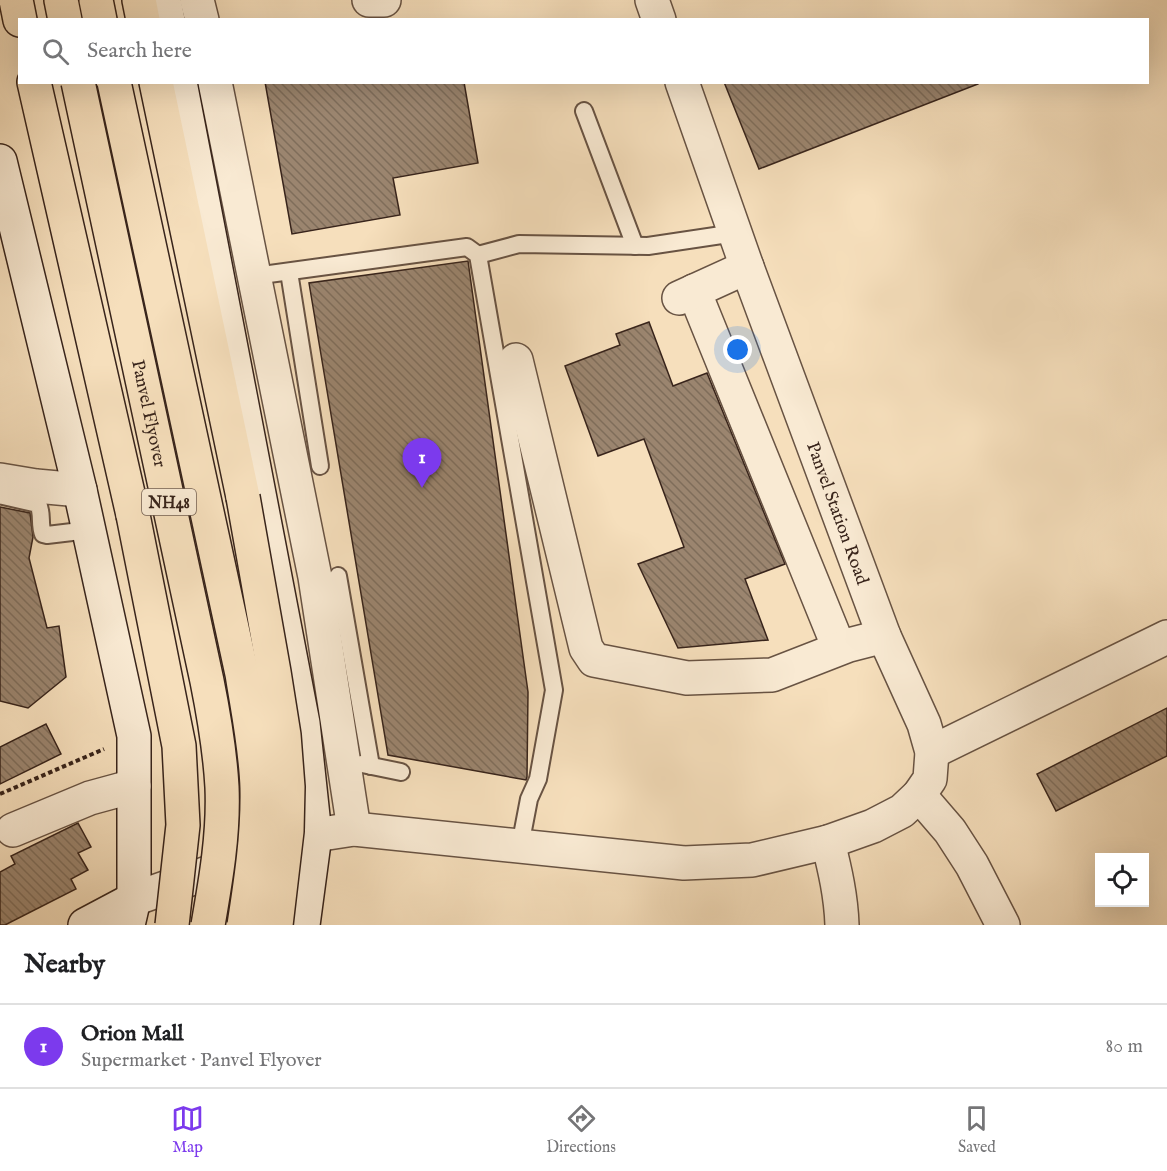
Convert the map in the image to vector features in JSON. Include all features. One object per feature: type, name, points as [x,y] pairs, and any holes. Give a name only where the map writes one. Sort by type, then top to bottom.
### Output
[{"type":"highway","points":[[16,0],[20,18]]},
{"type":"highway","points":[[61,0],[65,18]]},
{"type":"highway","points":[[96,0],[100,18]]},
{"type":"highway","points":[[138,0],[142,18]]},
{"type":"highway","points":[[34,84],[133,515],[179,746],[183,825],[172,925]]},
{"type":"highway","name":"Panvel Flyover","points":[[78,84],[218,741],[222,826],[217,875],[208,925]]},
{"type":"highway","name":"Panvel Flyover","points":[[114,84],[242,674],[253,736],[257,828],[244,925]]},
{"type":"highway","points":[[156,84],[243,497],[284,735],[288,786],[287,831],[276,925]]},
{"type":"street","points":[[164,0],[168,18]]},
{"type":"street","points":[[197,0],[202,18]]},
{"type":"street","points":[[369,0],[384,0]]},
{"type":"street","points":[[652,0],[658,18]]},
{"type":"street","points":[[180,84],[303,723],[315,835],[303,925]]},
{"type":"street","points":[[215,84],[315,577],[357,763],[354,829]]},
{"type":"street","name":"Panvel Station Road","points":[[683,84],[747,267],[884,636],[924,724],[932,752],[930,779],[919,795]]},
{"type":"street","points":[[2,178],[80,490],[134,736],[131,912]]},
{"type":"street","points":[[747,267],[687,294],[839,648]]},
{"type":"street","points":[[516,360],[586,648],[594,660],[687,678],[772,675],[839,648],[884,636]]},
{"type":"street","points":[[0,480],[80,490]]},
{"type":"street","points":[[932,752],[1167,637]]},
{"type":"street","points":[[14,830],[90,798],[134,786]]},
{"type":"street","points":[[86,925],[131,912],[315,835],[354,829],[684,863],[752,860],[828,842],[873,826],[902,811],[919,795],[950,831],[972,865],[1003,925]]},
{"type":"street","points":[[828,842],[840,896],[842,925]]},
{"type":"lane","points":[[584,111],[635,246]]},
{"type":"lane","points":[[478,255],[519,244],[648,246],[735,233]]},
{"type":"lane","points":[[254,276],[467,247],[478,255],[554,690],[538,779],[529,799],[520,846]]},
{"type":"lane","points":[[289,272],[320,466]]},
{"type":"lane","points":[[0,495],[38,504],[41,509],[41,530],[44,534],[89,530]]},
{"type":"lane","points":[[338,576],[357,763],[401,772]]},
{"type":"path","points":[[0,794],[134,736]]},
{"type":"building","points":[[265,84],[464,84],[478,163],[393,178],[400,215],[292,234]]},
{"type":"building","points":[[725,84],[978,84],[759,169]]},
{"type":"building","points":[[468,261],[528,692],[526,780],[388,755],[309,283]]},
{"type":"building","points":[[649,322],[673,386],[707,373],[785,564],[745,579],[768,640],[678,648],[638,564],[684,547],[644,439],[598,456],[565,366],[620,345],[616,334]]},
{"type":"building","points":[[0,507],[30,513],[33,537],[29,558],[47,628],[59,626],[66,677],[28,708],[0,701]]},
{"type":"building","points":[[1167,708],[1167,756],[1056,811],[1037,774]]},
{"type":"building","points":[[46,724],[61,754],[0,784],[0,747]]},
{"type":"building","points":[[78,823],[91,847],[78,853],[88,870],[71,879],[76,889],[5,925],[0,925],[0,872],[15,864],[11,856]]},
{"type":"place","name":"Orion Mall","points":[[422,488]]}]
